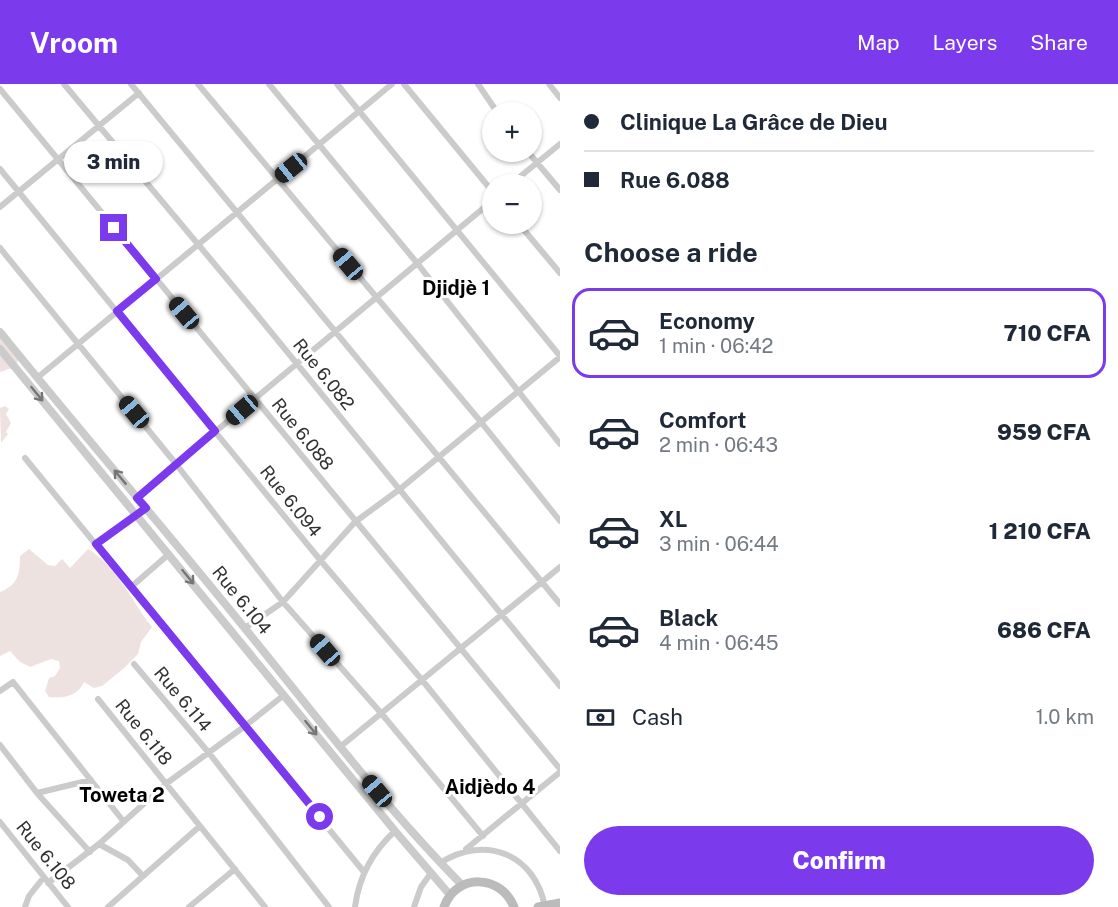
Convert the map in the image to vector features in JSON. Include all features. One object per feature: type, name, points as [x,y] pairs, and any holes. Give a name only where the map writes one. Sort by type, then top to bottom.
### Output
[{"type":"main road","points":[[444,907],[450,895],[462,885],[475,881],[493,884],[507,894],[514,907]]},
{"type":"main road","points":[[543,907],[560,903]]},
{"type":"street","name":"Rue 6.082","points":[[64,84],[560,686]]},
{"type":"street","points":[[131,84],[560,604]]},
{"type":"street","points":[[198,84],[481,422],[560,522]]},
{"type":"street","points":[[269,84],[417,263],[560,444]]},
{"type":"street","points":[[245,628],[283,602],[355,522],[400,489],[560,357],[337,84]]},
{"type":"street","points":[[37,378],[392,84]]},
{"type":"street","points":[[404,84],[482,179]]},
{"type":"street","points":[[478,84],[490,102]]},
{"type":"street","points":[[549,84],[560,98]]},
{"type":"street","name":"Rue 6.088","points":[[0,89],[560,770]]},
{"type":"street","points":[[0,207],[139,93]]},
{"type":"street","points":[[523,174],[560,144]]},
{"type":"street","points":[[537,163],[560,190]]},
{"type":"street","name":"Rue 6.094","points":[[0,169],[321,561],[422,680],[560,851]]},
{"type":"street","points":[[137,498],[482,209]]},
{"type":"street","points":[[527,234],[560,273]]},
{"type":"street","points":[[0,248],[177,464],[283,602],[381,713],[483,836]]},
{"type":"street","name":"Rue 6.104","points":[[0,332],[245,628],[340,747],[440,863],[462,885]]},
{"type":"street","name":"Rue 6.104","points":[[0,349],[450,895]]},
{"type":"street","points":[[25,458],[364,872]]},
{"type":"street","points":[[96,544],[146,508]]},
{"type":"street","points":[[131,587],[170,554]]},
{"type":"street","points":[[340,747],[560,567]]},
{"type":"street","name":"Rue 6.114","points":[[134,664],[208,753],[329,907]]},
{"type":"street","points":[[0,691],[12,682],[124,822]]},
{"type":"street","points":[[25,907],[29,896],[46,880],[90,852],[167,783],[284,695]]},
{"type":"street","name":"Rue 6.118","points":[[98,699],[265,907]]},
{"type":"street","points":[[0,745],[37,793],[90,852]]},
{"type":"street","points":[[440,863],[463,851],[483,836],[560,770]]},
{"type":"street","points":[[37,793],[91,780]]},
{"type":"street","name":"Rue 6.108","points":[[0,823],[68,907]]},
{"type":"street","points":[[108,907],[200,826]]},
{"type":"street","points":[[355,907],[364,872],[380,844],[395,831]]},
{"type":"street","points":[[99,844],[128,860],[143,876]]},
{"type":"street","points":[[463,851],[487,849],[516,860],[530,872],[537,882],[543,907]]},
{"type":"street","points":[[189,907],[235,869]]},
{"type":"street","points":[[414,907],[421,887],[431,873]]},
{"type":"shaded area","points":[[0,329],[21,354],[15,367],[0,372]]},
{"type":"shaded area","points":[[5,406],[9,409],[6,414],[11,423],[6,432],[8,434],[1,443],[0,408]]},
{"type":"shaded area","points":[[29,549],[48,565],[55,566],[62,559],[70,568],[88,549],[116,575],[152,627],[141,642],[138,654],[102,686],[94,688],[84,682],[78,691],[70,696],[49,697],[45,691],[49,678],[55,676],[60,668],[59,661],[51,659],[30,667],[20,662],[10,651],[0,656],[0,592],[11,586],[17,578],[20,556]]},
{"type":"district","name":"Djidjè 1","points":[[456,288]]},
{"type":"district","name":"Aidjèdo 4","points":[[490,787]]},
{"type":"district","name":"Toweta 2","points":[[122,795]]},
{"type":"route","points":[[114,228],[156,279],[117,311],[215,431],[137,498],[146,508],[96,544],[320,817]]}]
